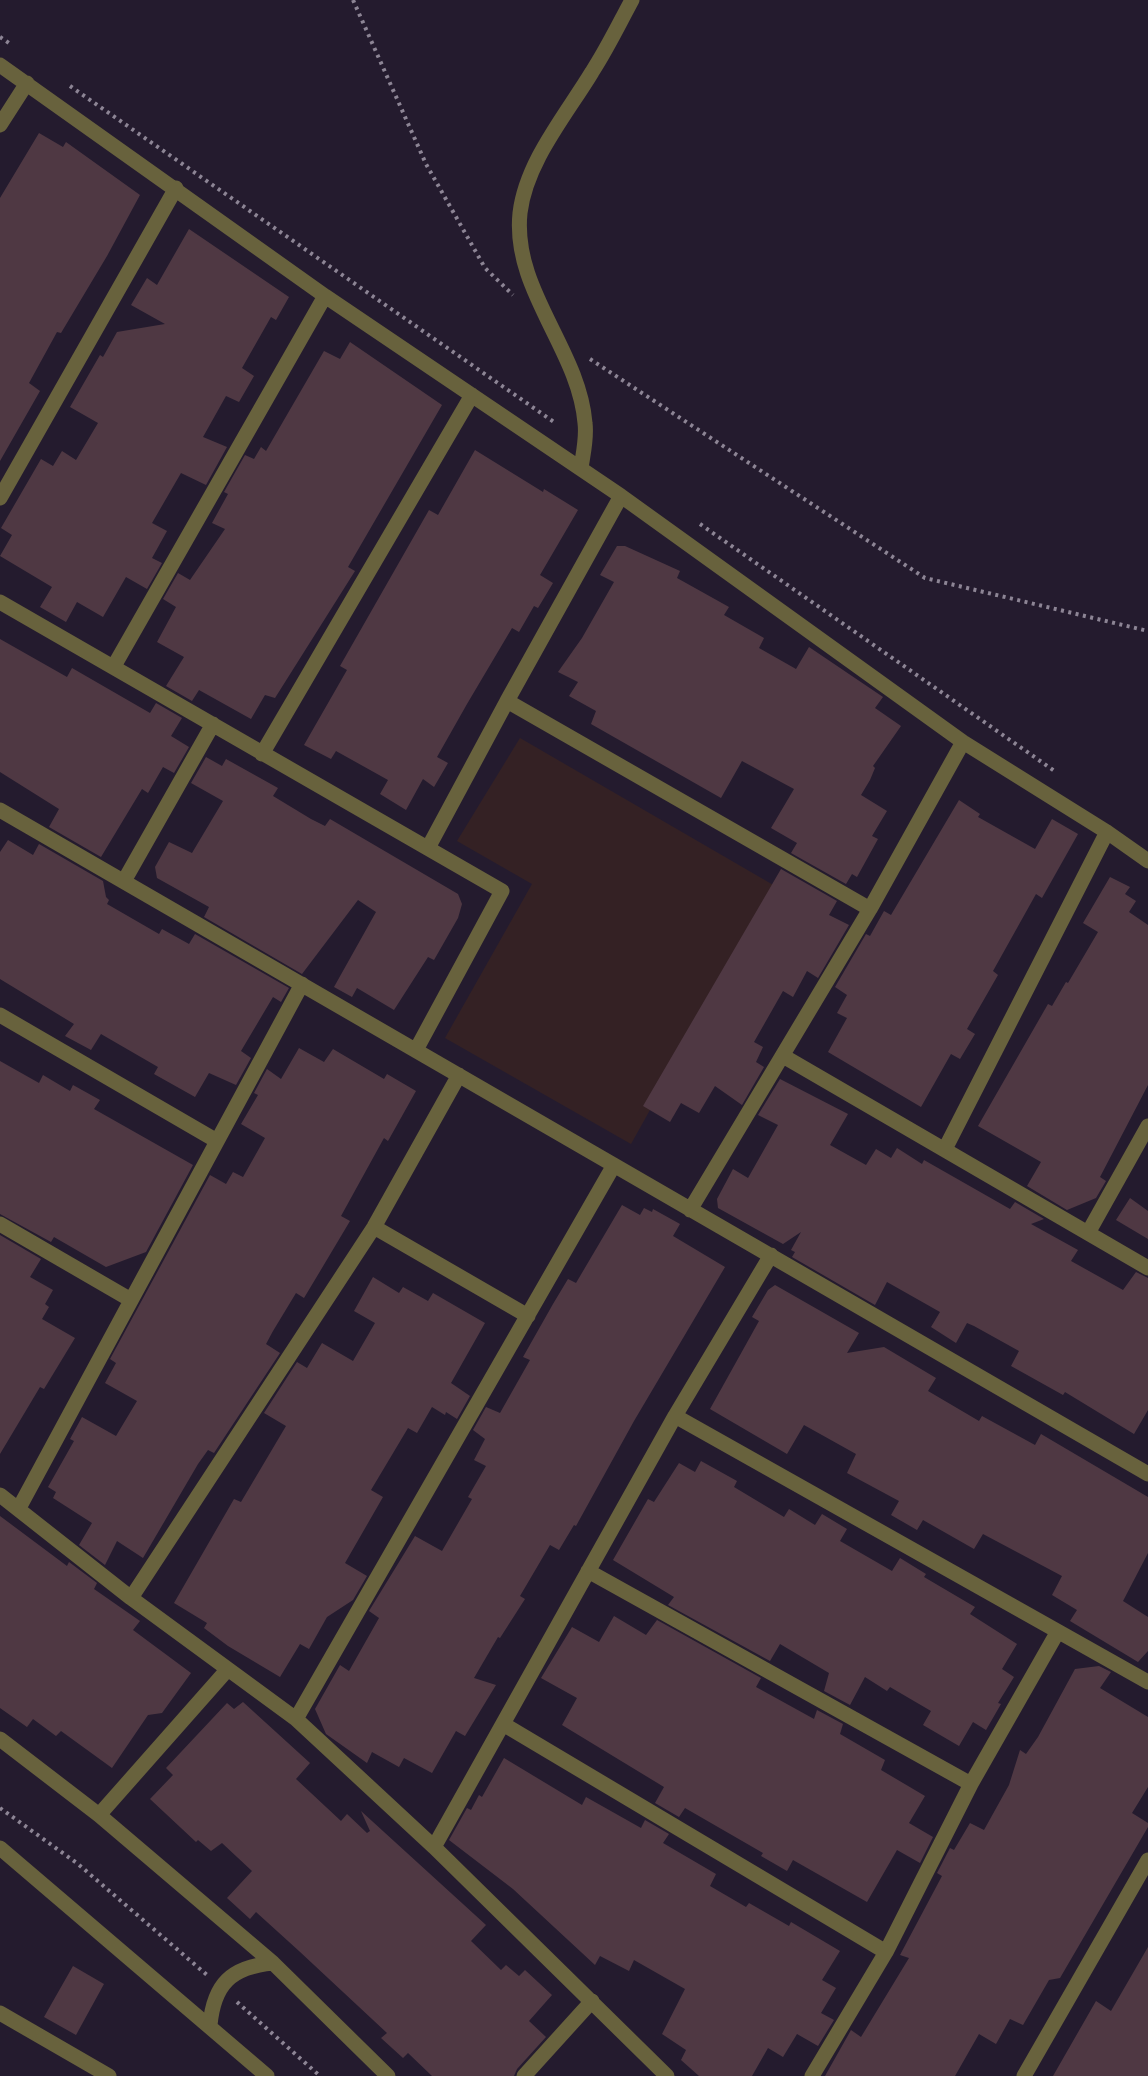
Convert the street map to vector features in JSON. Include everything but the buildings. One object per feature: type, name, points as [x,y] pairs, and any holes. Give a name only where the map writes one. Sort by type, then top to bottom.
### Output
[{"type":"street","points":[[581,468],[586,436],[583,407],[571,371],[526,270],[520,250],[521,210],[526,189],[538,159],[594,69],[632,0]]},
{"type":"street","points":[[0,65],[325,296],[621,496],[963,742],[1107,832],[1148,861]]},
{"type":"street","points":[[0,125],[27,83]]},
{"type":"street","points":[[0,498],[176,188]]},
{"type":"street","points":[[114,666],[325,296]]},
{"type":"street","points":[[262,754],[472,395]]},
{"type":"street","points":[[428,848],[621,496]]},
{"type":"street","points":[[0,602],[502,891],[416,1050]]},
{"type":"street","points":[[507,701],[870,909]]},
{"type":"street","points":[[124,881],[213,724]]},
{"type":"street","points":[[690,1210],[870,909],[963,742]]},
{"type":"street","points":[[0,810],[1148,1474]]},
{"type":"street","points":[[945,1149],[1107,832]]},
{"type":"street","points":[[19,1508],[302,984]]},
{"type":"street","points":[[0,1015],[217,1141]]},
{"type":"street","points":[[783,1056],[1148,1268]]},
{"type":"street","points":[[131,1598],[374,1227],[459,1075]]},
{"type":"street","points":[[1088,1233],[1148,1126]]},
{"type":"street","points":[[296,1719],[614,1165]]},
{"type":"street","points":[[0,1224],[131,1300]]},
{"type":"street","points":[[374,1227],[528,1316]]},
{"type":"street","points":[[434,1847],[675,1416],[771,1255]]},
{"type":"street","points":[[675,1416],[1148,1682]]},
{"type":"street","points":[[0,1494],[131,1598],[296,1719],[434,1847],[667,2076]]},
{"type":"street","points":[[588,1571],[971,1784]]},
{"type":"street","points":[[812,2076],[886,1952],[971,1784],[1057,1632]]},
{"type":"street","points":[[99,1815],[228,1669]]},
{"type":"street","points":[[503,1724],[886,1952]]},
{"type":"street","points":[[0,1739],[99,1815],[273,1963],[388,2076]]},
{"type":"street","points":[[0,1848],[267,2076]]},
{"type":"street","points":[[1024,2076],[1148,1860]]},
{"type":"street","points":[[210,2025],[212,2005],[220,1987],[235,1973],[253,1965],[273,1963]]},
{"type":"street","points":[[524,2076],[592,2001]]},
{"type":"street","points":[[0,2013],[109,2076]]},
{"type":"path","points":[[353,0],[426,164],[485,268],[516,298]]},
{"type":"path","points":[[585,356],[925,579],[1148,631]]},
{"type":"path","points":[[0,1808],[78,1864],[320,2076]]},
{"type":"shaded area","points":[[520,738],[775,886],[631,1144],[445,1038],[532,884],[457,841]]}]
